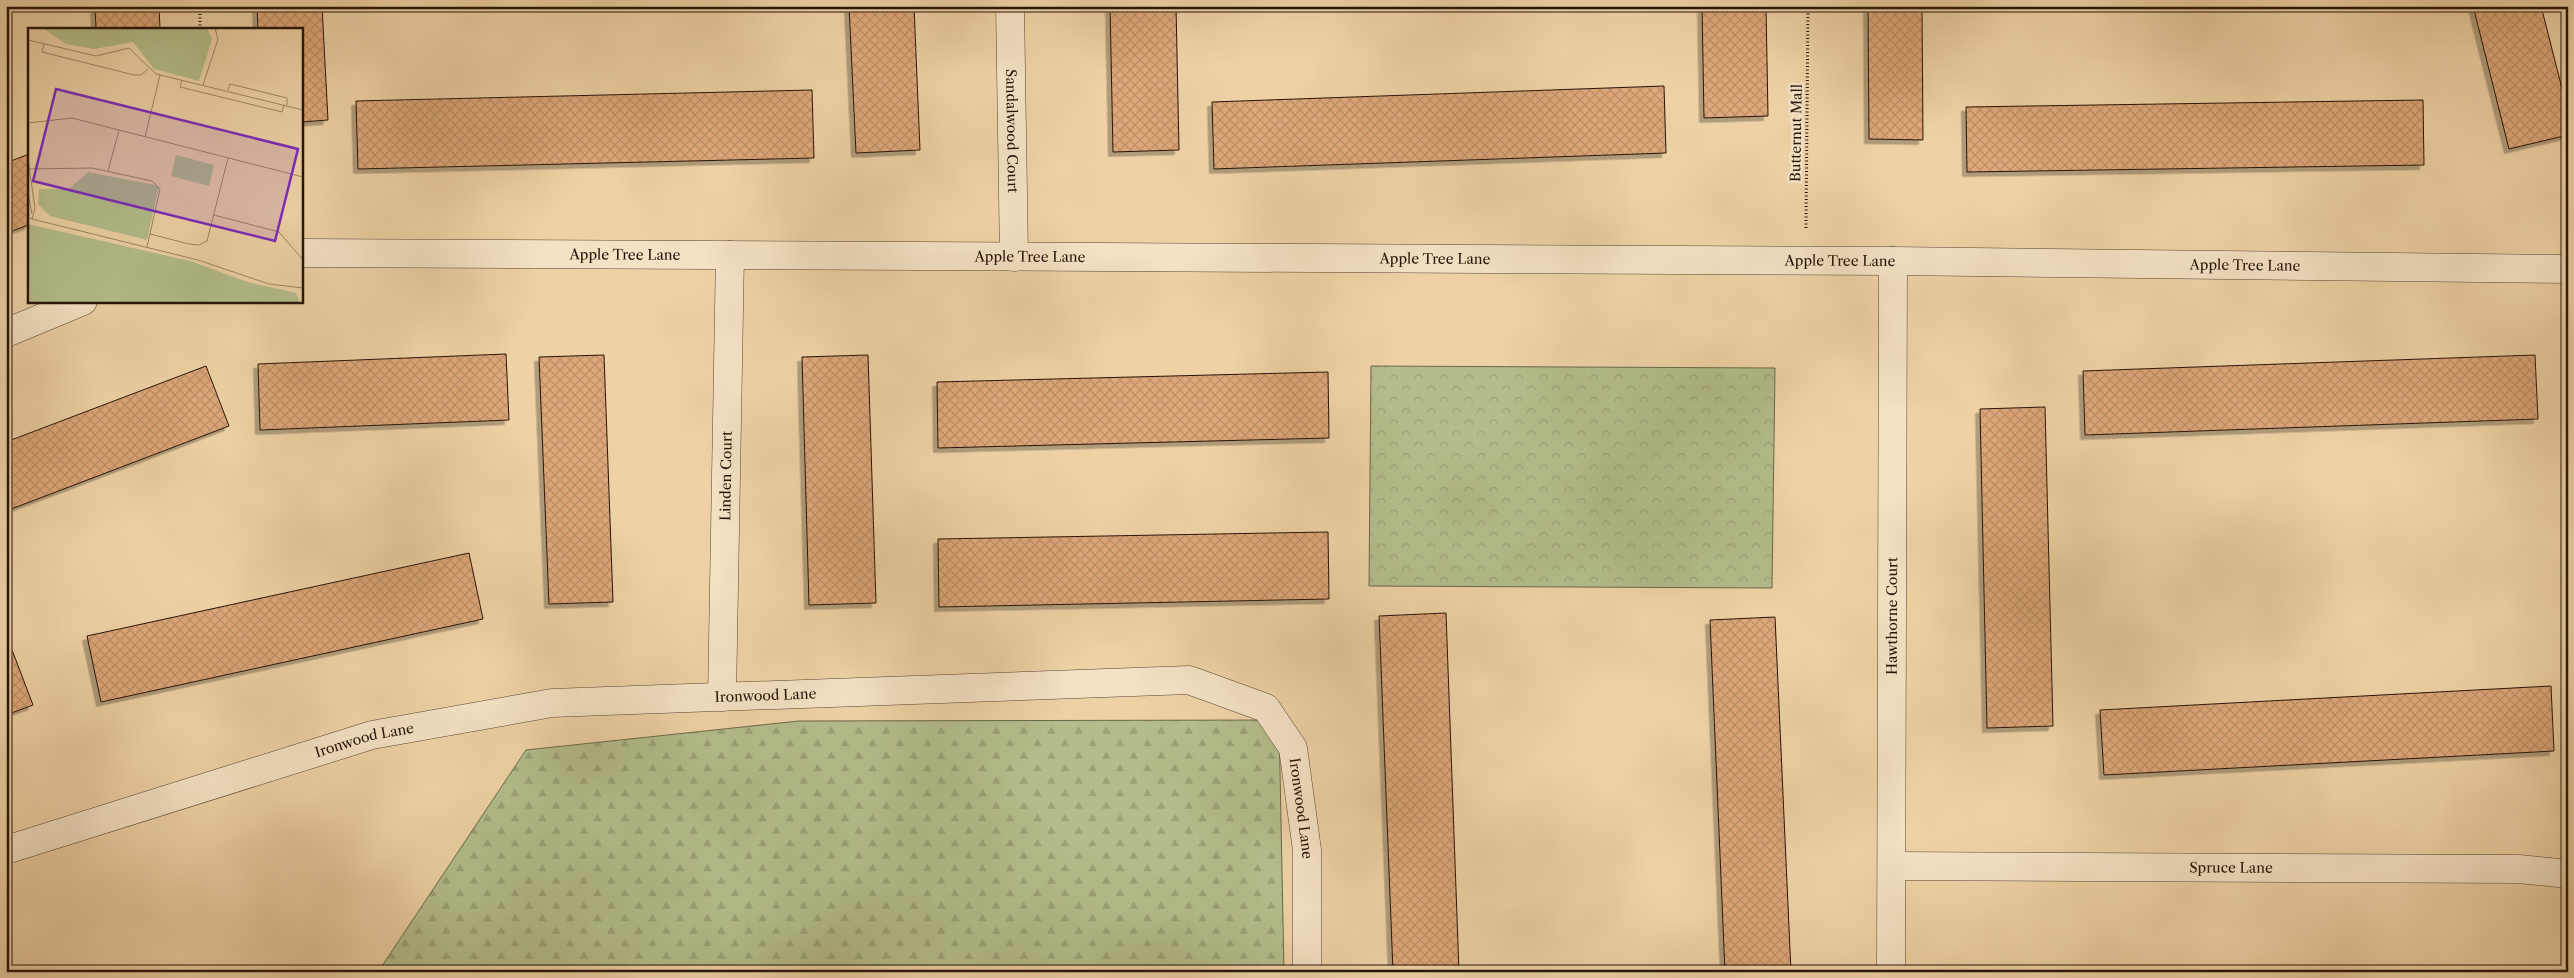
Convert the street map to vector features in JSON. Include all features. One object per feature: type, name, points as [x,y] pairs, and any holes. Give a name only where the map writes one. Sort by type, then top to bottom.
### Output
[{"type":"street","name":"Sandalwood Court","points":[[1010,6],[1014,256]]},
{"type":"street","name":"Apple Tree Lane","points":[[302,253],[1806,260],[2568,269]]},
{"type":"street","name":"Linden Court","points":[[722,697],[730,255]]},
{"type":"street","name":"Hawthorne Court","points":[[1891,972],[1893,866],[1893,261]]},
{"type":"street","points":[[6,333],[81,302]]},
{"type":"street","name":"Ironwood Lane","points":[[6,850],[372,735],[552,703],[1189,680],[1266,708],[1293,748],[1307,850],[1307,972]]},
{"type":"street","name":"Spruce Lane","points":[[1893,866],[2509,869],[2568,874]]},
{"type":"path","points":[[200,6],[200,28]]},
{"type":"path","name":"Butternut Mall","points":[[1806,260],[1808,6]]},
{"type":"green space","points":[[1371,366],[1775,368],[1772,588],[1369,586]]},
{"type":"green space","points":[[1279,720],[1284,972],[378,972],[526,750],[799,721]]},
{"type":"building","points":[[95,6],[159,6],[160,28],[96,28]]},
{"type":"building","points":[[257,6],[322,6],[328,120],[302,122],[302,28],[258,28]]},
{"type":"building","points":[[849,6],[914,6],[920,150],[856,153]]},
{"type":"building","points":[[1110,6],[1176,6],[1179,150],[1113,152]]},
{"type":"building","points":[[1702,6],[1766,6],[1768,116],[1704,118]]},
{"type":"building","points":[[1868,6],[1922,6],[1923,140],[1869,139]]},
{"type":"building","points":[[2473,6],[2541,6],[2568,112],[2568,135],[2509,149]]},
{"type":"building","points":[[1664,86],[1666,153],[1214,169],[1212,102]]},
{"type":"building","points":[[812,90],[814,158],[358,169],[356,101]]},
{"type":"building","points":[[2423,100],[2424,165],[1967,172],[1966,107]]},
{"type":"building","points":[[28,154],[28,225],[6,233],[6,163]]},
{"type":"building","points":[[506,354],[509,420],[260,430],[258,364]]},
{"type":"building","points":[[604,355],[613,602],[549,604],[539,357]]},
{"type":"building","points":[[868,355],[876,603],[809,605],[802,357]]},
{"type":"building","points":[[2535,355],[2538,419],[2085,435],[2083,371]]},
{"type":"building","points":[[206,366],[229,426],[6,511],[6,442]]},
{"type":"building","points":[[1328,372],[1329,438],[938,448],[937,382]]},
{"type":"building","points":[[2045,407],[2053,726],[1987,728],[1980,409]]},
{"type":"building","points":[[1328,532],[1329,599],[939,607],[938,539]]},
{"type":"building","points":[[469,553],[483,619],[101,702],[87,636]]},
{"type":"building","points":[[1446,613],[1459,972],[1393,972],[1379,616]]},
{"type":"building","points":[[1775,617],[1791,972],[1725,972],[1710,620]]},
{"type":"building","points":[[6,634],[33,705],[6,715]]},
{"type":"building","points":[[2551,686],[2554,751],[2104,775],[2100,710]]}]
